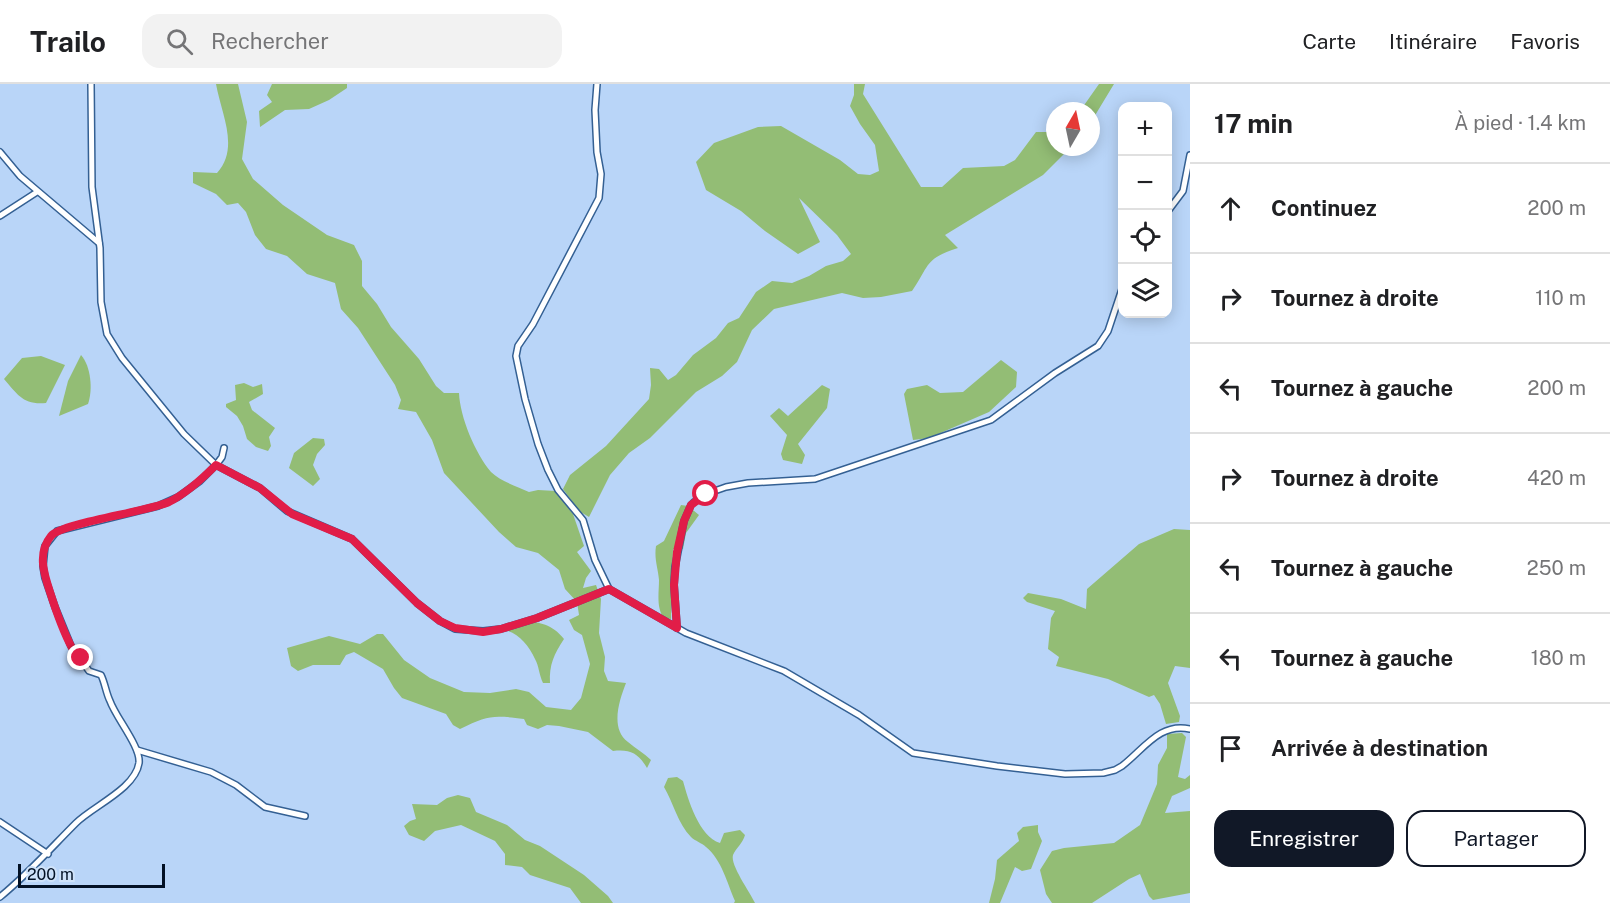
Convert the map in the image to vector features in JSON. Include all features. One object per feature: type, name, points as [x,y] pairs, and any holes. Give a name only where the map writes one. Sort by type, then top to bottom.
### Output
[{"type":"street","points":[[91,84],[92,187],[99,243],[100,302],[108,334],[112,344],[177,426],[216,465],[260,488],[292,514],[352,539],[417,603],[440,621],[455,628],[483,632],[501,629],[537,618],[609,589]]},
{"type":"street","points":[[597,84],[595,110],[597,152],[601,174],[599,198],[533,324],[518,346],[516,356],[525,399],[548,470],[558,490],[583,520],[596,560],[609,589],[677,628],[724,649],[784,671],[859,715],[908,750],[922,755],[1065,774],[1103,773],[1122,766],[1164,730],[1176,727],[1190,729]]},
{"type":"street","points":[[0,152],[37,192],[99,243]]},
{"type":"street","points":[[1168,210],[1182,191],[1190,155]]},
{"type":"street","points":[[0,216],[37,192]]},
{"type":"street","points":[[677,628],[675,567],[684,521],[694,502],[706,494],[726,487],[815,479],[991,420],[1003,414],[1055,373],[1098,346],[1108,331],[1118,301]]},
{"type":"street","points":[[0,897],[48,854],[78,821],[130,780],[139,766],[137,750],[110,702],[101,675],[89,671],[71,646],[45,578],[43,566],[45,546],[57,531],[169,502],[200,481],[222,457],[224,448]]},
{"type":"street","points":[[137,750],[211,772],[230,782],[265,807],[304,816]]},
{"type":"street","points":[[0,822],[48,854]]},
{"type":"green space","points":[[216,84],[238,84],[247,122],[242,159],[253,179],[283,205],[327,235],[354,245],[362,261],[362,286],[377,304],[391,327],[419,359],[436,386],[444,393],[459,393],[462,413],[469,434],[479,455],[491,472],[504,481],[529,492],[556,491],[573,514],[584,546],[577,552],[591,571],[583,588],[596,585],[601,599],[599,633],[605,657],[604,671],[608,681],[626,683],[619,706],[619,730],[628,742],[651,760],[647,768],[633,753],[613,751],[588,732],[547,725],[538,729],[527,725],[524,719],[498,717],[477,721],[460,729],[453,725],[446,714],[402,698],[383,669],[354,652],[346,655],[340,665],[313,665],[298,671],[291,666],[287,648],[329,636],[360,644],[377,634],[383,634],[404,660],[430,678],[464,692],[490,693],[516,689],[529,692],[546,707],[571,710],[581,698],[590,664],[582,635],[574,630],[569,620],[579,615],[577,602],[565,589],[559,570],[538,553],[516,547],[444,473],[432,440],[416,412],[398,409],[401,400],[395,385],[358,328],[341,309],[335,283],[307,274],[287,256],[266,249],[255,235],[246,212],[238,203],[227,205],[216,194],[193,183],[193,172],[217,173],[227,153],[227,130]]},
{"type":"green space","points":[[272,84],[347,84],[347,88],[309,109],[285,110],[260,127],[259,111],[272,102],[267,95]]},
{"type":"green space","points":[[854,84],[865,84],[863,94],[921,187],[942,187],[963,168],[1004,166],[1015,160],[1036,132],[1046,132],[1046,156],[1062,156],[1043,175],[945,235],[958,248],[933,260],[912,291],[863,298],[842,293],[774,309],[752,330],[737,362],[722,376],[696,392],[650,438],[629,453],[610,475],[589,517],[579,511],[563,489],[570,475],[606,446],[649,399],[650,368],[659,369],[668,380],[676,375],[693,355],[716,338],[728,323],[739,318],[756,292],[772,281],[792,283],[826,266],[843,261],[851,254],[837,235],[799,198],[820,242],[798,254],[741,211],[706,190],[696,162],[714,143],[758,127],[781,126],[840,160],[858,174],[870,175],[879,171],[875,145],[850,106],[854,95]]},
{"type":"green space","points":[[1099,84],[1114,84],[1100,107],[1100,102],[1086,102]]},
{"type":"green space","points":[[81,355],[87,365],[90,378],[88,404],[59,416],[68,381]]},
{"type":"green space","points":[[41,356],[65,365],[46,403],[26,401],[4,379],[22,358]]},
{"type":"green space","points":[[1001,360],[1017,372],[1016,387],[989,412],[929,438],[913,440],[904,394],[907,389],[927,385],[940,393],[963,392]]},
{"type":"green space","points":[[244,383],[253,387],[262,384],[263,394],[249,402],[252,410],[275,428],[269,437],[271,446],[268,451],[256,447],[247,439],[237,416],[226,407],[226,404],[236,400],[235,385]]},
{"type":"green space","points":[[822,385],[830,389],[827,408],[798,444],[805,455],[802,464],[783,460],[781,454],[787,435],[770,416],[779,408],[788,416]]},
{"type":"green space","points":[[313,438],[324,439],[325,445],[317,454],[313,465],[320,479],[313,486],[289,468],[294,453]]},
{"type":"green space","points":[[681,505],[688,506],[699,515],[686,533],[683,549],[673,549],[671,619],[664,618],[660,610],[656,546],[664,541]]},
{"type":"green space","points":[[1174,529],[1190,530],[1190,668],[1175,666],[1168,683],[1180,716],[1179,722],[1166,724],[1160,704],[1154,695],[1149,697],[1108,679],[1056,666],[1059,657],[1048,649],[1051,618],[1055,611],[1027,602],[1023,598],[1028,593],[1061,599],[1086,609],[1087,589],[1139,544]]},
{"type":"green space","points":[[522,621],[545,625],[555,630],[564,639],[553,660],[550,683],[543,683],[533,654],[527,645],[508,631],[508,626]]},
{"type":"green space","points":[[1182,733],[1186,737],[1178,777],[1185,779],[1190,775],[1190,788],[1172,796],[1165,813],[1190,811],[1190,893],[1153,900],[1140,874],[1092,903],[1052,903],[1046,894],[1040,870],[1052,851],[1114,843],[1140,825],[1157,784],[1158,765],[1167,748],[1167,734]]},
{"type":"green space","points":[[677,777],[683,781],[691,807],[700,825],[713,839],[720,843],[724,833],[740,830],[745,835],[733,859],[737,872],[755,903],[734,903],[727,879],[716,858],[712,852],[691,837],[683,826],[664,787],[668,778]]},
{"type":"green space","points":[[458,795],[470,798],[476,812],[507,825],[525,840],[540,846],[584,875],[613,903],[581,903],[570,888],[530,875],[522,867],[505,865],[505,854],[495,841],[461,825],[435,831],[424,841],[409,835],[404,826],[416,819],[412,804],[437,805],[447,798]]},
{"type":"green space","points":[[1038,825],[1042,841],[1031,869],[1022,871],[1015,867],[1000,903],[989,903],[997,860],[1019,841],[1017,833],[1023,827]]},
{"type":"route","points":[[81,658],[72,650],[45,578],[43,557],[45,546],[51,536],[70,526],[111,518],[169,502],[200,481],[216,465],[260,488],[292,514],[352,539],[417,603],[440,621],[455,628],[483,632],[537,618],[609,589],[677,628],[674,585],[677,552],[684,521],[691,505],[706,494]]}]
